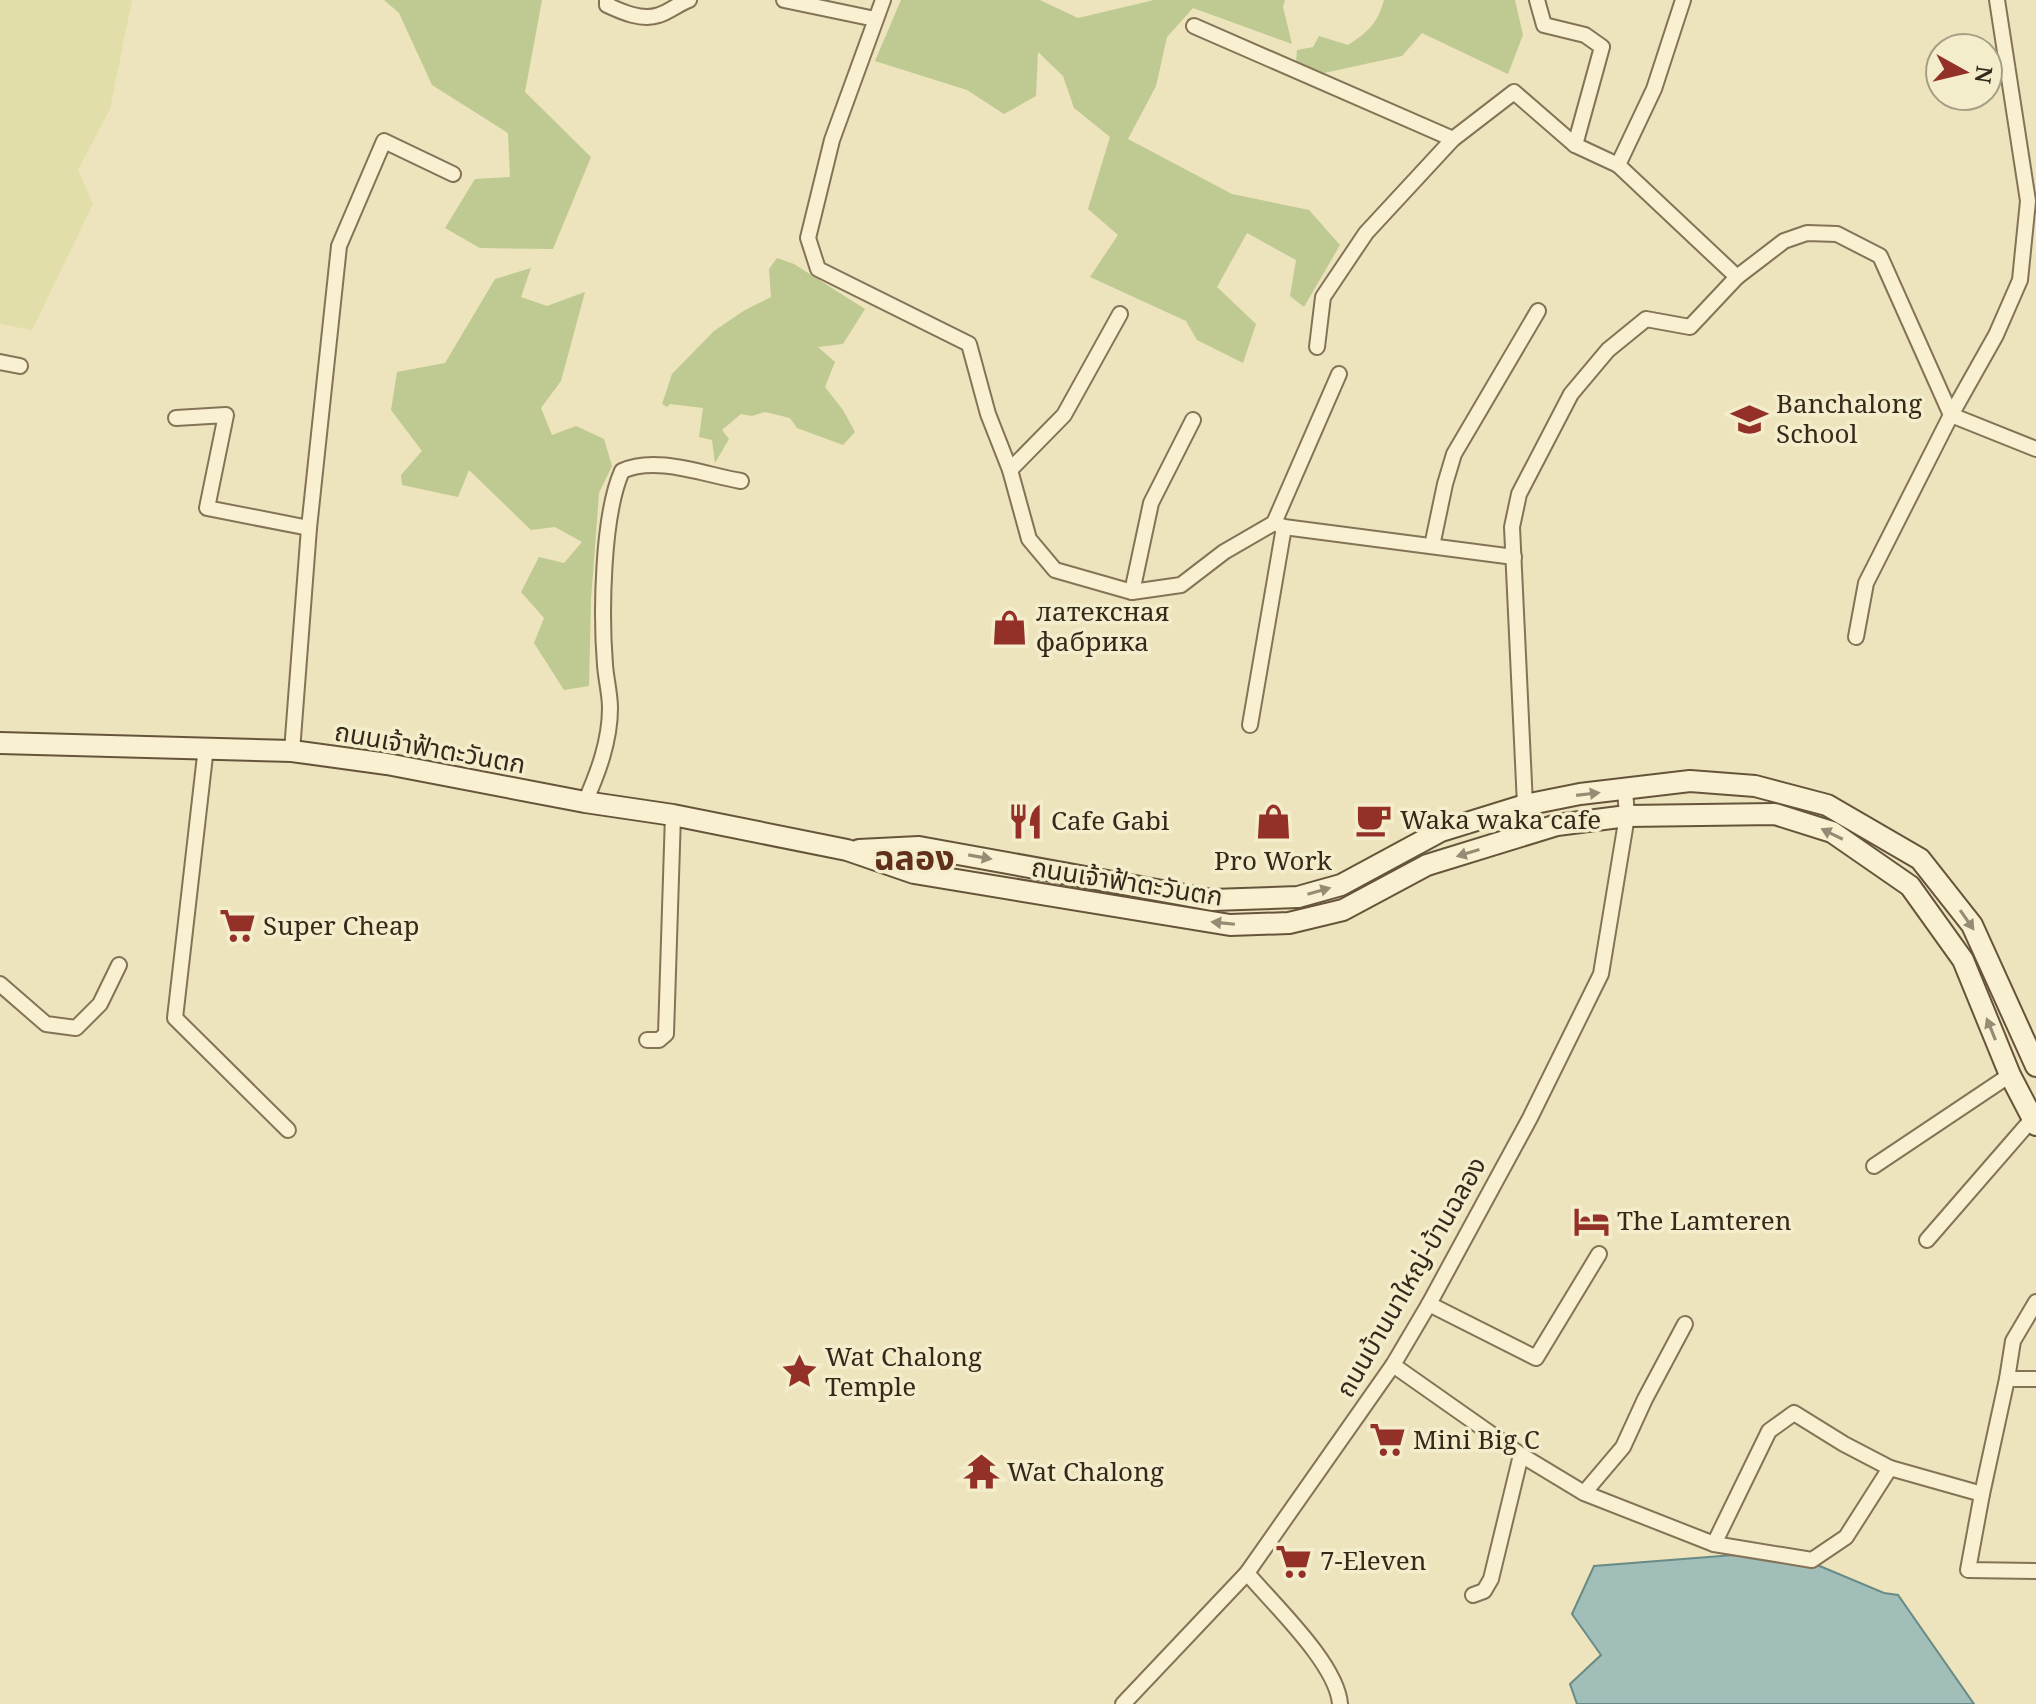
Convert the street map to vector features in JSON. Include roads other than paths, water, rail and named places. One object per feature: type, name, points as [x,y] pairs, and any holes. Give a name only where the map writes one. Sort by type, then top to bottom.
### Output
[{"type":"main road","name":"ถนนเจ้าฟ้าตะวันตก","points":[[0,743],[292,751],[387,764],[585,802],[673,815],[847,850],[914,873],[1230,925],[1289,923],[1343,910],[1427,865],[1557,825],[1627,816],[1775,814],[1832,832],[1910,886],[1963,960],[2010,1075],[2034,1122]]},
{"type":"main road","name":"ถนนเจ้าฟ้าตะวันตก","points":[[847,850],[919,847],[1212,900],[1298,897],[1341,885],[1441,831],[1525,805],[1580,794],[1690,781],[1755,786],[1827,805],[1920,859],[1972,925],[2036,1066]]},
{"type":"main road","points":[[1039,895],[1048,868]]},
{"type":"main road","points":[[1095,903],[1103,879]]},
{"type":"street","points":[[607,0],[607,5],[625,14],[646,17],[659,16],[689,0]]},
{"type":"street","points":[[784,0],[875,19]]},
{"type":"street","points":[[883,0],[832,140],[808,238],[818,269],[969,344],[988,414],[1010,470],[1029,539],[1055,570],[1132,592],[1181,585],[1224,552],[1279,525],[1514,557]]},
{"type":"street","points":[[1537,0],[1544,25],[1585,35],[1602,47],[1575,145]]},
{"type":"street","points":[[1618,165],[1654,89],[1683,0]]},
{"type":"street","points":[[1856,637],[1866,583],[1951,415],[1996,335],[2020,280],[2028,201],[1997,0]]},
{"type":"street","points":[[1194,26],[1453,139]]},
{"type":"street","points":[[1317,347],[1323,297],[1366,233],[1453,139],[1514,92],[1575,145],[1618,165],[1737,277]]},
{"type":"street","points":[[292,751],[309,528],[339,246],[384,141],[453,174]]},
{"type":"street","points":[[1525,805],[1512,527],[1519,494],[1571,394],[1608,350],[1646,319],[1690,327],[1737,277],[1784,241],[1807,233],[1837,234],[1880,256],[1951,415],[2036,449]]},
{"type":"street","points":[[1432,546],[1454,454],[1538,311]]},
{"type":"street","points":[[1010,470],[1064,415],[1120,314]]},
{"type":"street","points":[[0,362],[20,366]]},
{"type":"street","points":[[1250,725],[1279,525],[1339,374]]},
{"type":"street","points":[[176,418],[226,415],[207,508],[309,528]]},
{"type":"street","points":[[1132,592],[1151,503],[1193,420]]},
{"type":"street","points":[[585,802],[600,769],[610,710],[605,662],[607,537],[615,487],[622,471],[635,465],[652,464],[741,481]]},
{"type":"street","points":[[206,747],[175,1018],[288,1130]]},
{"type":"street","name":"ถนนบ้านนาใหญ่-บ้านฉลอง","points":[[1123,1704],[1247,1573],[1393,1365],[1429,1304],[1530,1118],[1601,974],[1627,816],[1625,790]]},
{"type":"street","points":[[647,1040],[659,1040],[666,1034],[673,815]]},
{"type":"street","points":[[0,984],[46,1024],[76,1028],[100,1004],[119,965]]},
{"type":"street","points":[[1874,1166],[2010,1075]]},
{"type":"street","points":[[1927,1240],[2034,1122]]},
{"type":"street","points":[[1429,1304],[1536,1358],[1599,1254]]},
{"type":"street","points":[[2036,1302],[2013,1341],[1968,1570],[2036,1571]]},
{"type":"street","points":[[1584,1493],[1623,1447],[1685,1324]]},
{"type":"street","points":[[1393,1365],[1521,1455],[1584,1493],[1714,1544],[1812,1560],[1846,1537],[1890,1468]]},
{"type":"street","points":[[2007,1379],[2036,1379]]},
{"type":"street","points":[[1714,1544],[1769,1431],[1794,1413],[1890,1468],[1982,1494]]},
{"type":"street","points":[[1473,1595],[1484,1591],[1491,1579],[1521,1455]]},
{"type":"street","points":[[1247,1573],[1328,1669],[1339,1690],[1340,1704]]},
{"type":"water","points":[[1734,1555],[1815,1564],[1884,1593],[1898,1595],[1974,1704],[1577,1704],[1570,1684],[1601,1655],[1572,1614],[1594,1566]]},
{"type":"place","name":"Banchalong School","points":[[1750,419]]},
{"type":"place","name":"латексная фабрика","points":[[1010,627]]},
{"type":"place","name":"Waka waka cafe","points":[[1374,820]]},
{"type":"place","name":"Cafe Gabi","points":[[1025,821]]},
{"type":"place","name":"Pro Work","points":[[1273,822]]},
{"type":"place","name":"Super Cheap","points":[[237,926]]},
{"type":"place","name":"The Lamteren","points":[[1591,1221]]},
{"type":"place","name":"Wat Chalong Temple","points":[[799,1372]]},
{"type":"place","name":"Mini Big C","points":[[1387,1440]]},
{"type":"place","name":"Wat Chalong","points":[[981,1472]]},
{"type":"place","name":"7-Eleven","points":[[1294,1561]]},
{"type":"district","name":"ฉลอง","points":[[914,858]]}]
